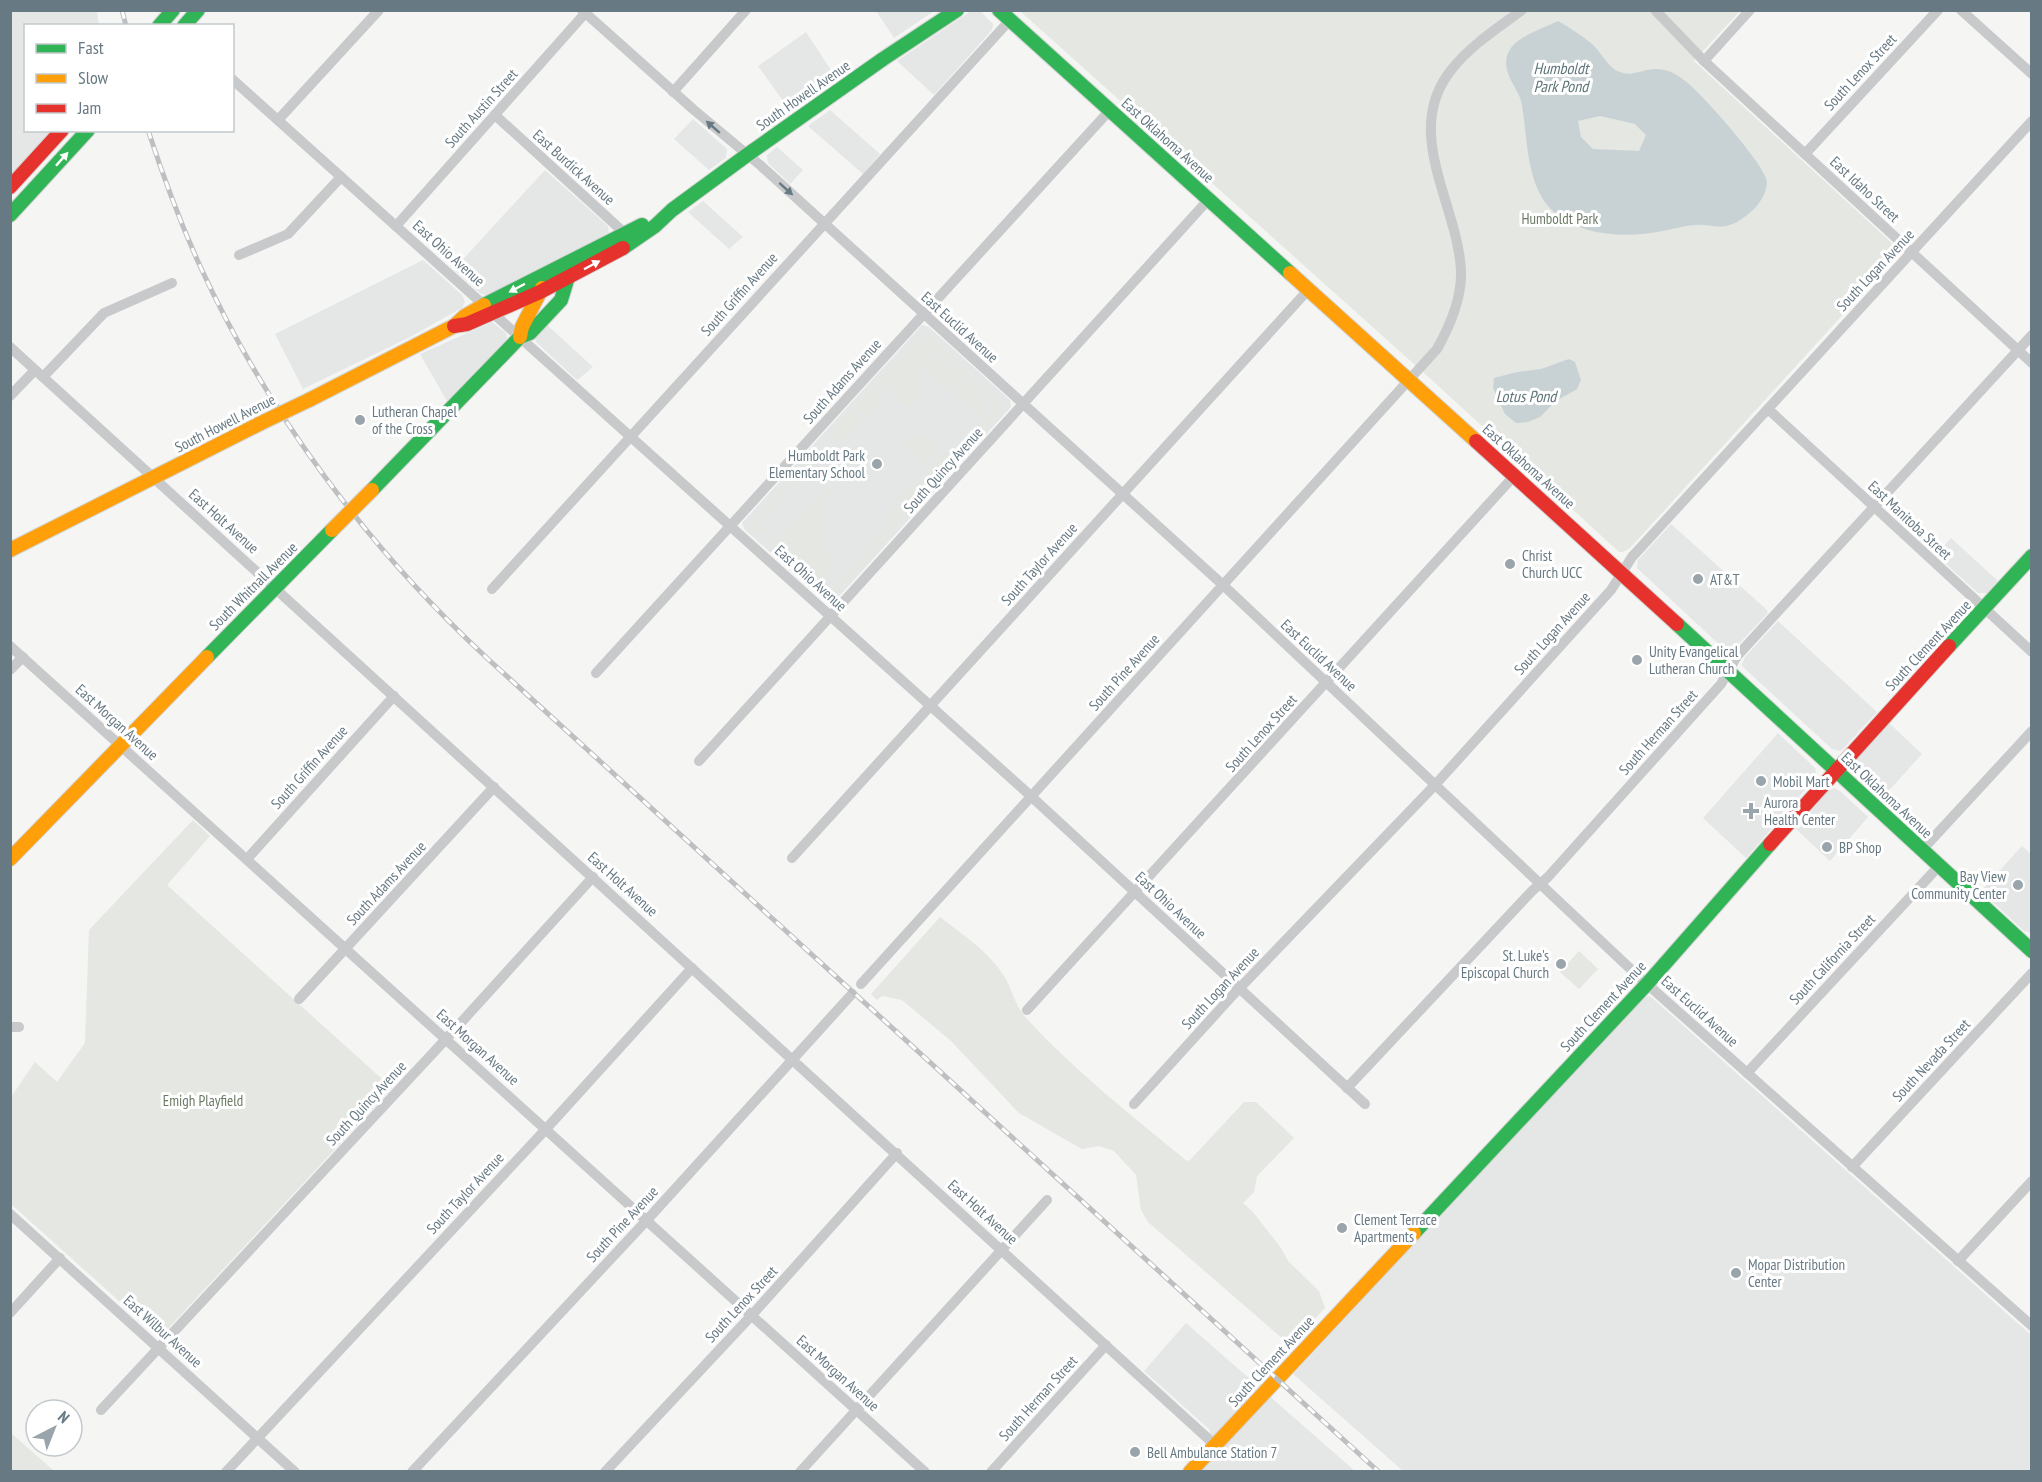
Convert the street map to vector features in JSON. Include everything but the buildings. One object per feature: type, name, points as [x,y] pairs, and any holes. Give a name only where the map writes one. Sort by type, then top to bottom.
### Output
[{"type":"street","points":[[186,24],[198,10]]},
{"type":"street","points":[[278,120],[379,10]]},
{"type":"street","points":[[676,94],[746,10]]},
{"type":"street","name":"South Howell Avenue","points":[[10,550],[454,326],[467,324],[549,271],[655,226],[672,210],[747,155],[957,10]]},
{"type":"street","name":"East Oklahoma Avenue","points":[[999,10],[1622,572],[1939,866],[2030,946]]},
{"type":"street","name":"South Pine Avenue","points":[[861,984],[1437,349],[1450,327],[1458,299],[1461,272],[1455,232],[1434,163],[1431,128],[1434,106],[1442,84],[1463,57],[1476,44],[1522,10]]},
{"type":"street","name":"East Idaho Street","points":[[1655,10],[1704,61],[2031,363]]},
{"type":"street","points":[[1704,61],[1750,10]]},
{"type":"street","name":"South Lenox Street","points":[[1805,154],[1938,10]]},
{"type":"street","points":[[1961,10],[2031,74]]},
{"type":"street","name":"East Euclid Avenue","points":[[585,12],[824,224],[1223,585],[1647,984],[2031,1326]]},
{"type":"street","name":"South Austin Street","points":[[396,226],[585,12]]},
{"type":"street","name":"South Griffin Avenue","points":[[492,589],[1010,20]]},
{"type":"street","name":"East Ohio Avenue","points":[[234,81],[1031,797],[1365,1104]]},
{"type":"street","name":"South Adams Avenue","points":[[597,673],[1110,110]]},
{"type":"street","name":"East Burdick Avenue","points":[[495,115],[629,237]]},
{"type":"street","name":"South Logan Avenue","points":[[1134,1104],[1239,988],[1435,785],[1611,590],[1632,557],[2031,121]]},
{"type":"street","points":[[10,187],[60,132]]},
{"type":"street","points":[[10,215],[86,132]]},
{"type":"street","points":[[22,174],[37,187]]},
{"type":"street","points":[[239,255],[288,234],[341,177]]},
{"type":"street","name":"South Quincy Avenue","points":[[699,761],[1209,199]]},
{"type":"street","name":"South Howell Avenue","points":[[488,309],[540,292],[615,253],[629,237]]},
{"type":"street","name":"South Whitnall Avenue","points":[[520,337],[522,327],[549,271]]},
{"type":"street","name":"South Whitnall Avenue","points":[[10,859],[520,337],[530,333],[561,300],[568,277]]},
{"type":"street","points":[[10,396],[39,373],[104,313],[172,283]]},
{"type":"street","name":"South Taylor Avenue","points":[[792,858],[1309,289]]},
{"type":"street","name":"South Herman Street","points":[[1347,1088],[1540,884],[1719,687],[1737,656],[2031,335]]},
{"type":"street","name":"East Holt Avenue","points":[[10,347],[1215,1445]]},
{"type":"street","name":"East Manitoba Street","points":[[1767,409],[2031,652]]},
{"type":"street","name":"South Lenox Street","points":[[1027,1011],[1515,475]]},
{"type":"street","name":"South Clement Avenue","points":[[1190,1472],[1647,984],[1836,770],[2031,556]]},
{"type":"street","name":"East Morgan Avenue","points":[[10,646],[925,1472]]},
{"type":"street","points":[[10,670],[23,657]]},
{"type":"street","name":"South Griffin Avenue","points":[[247,859],[394,696]]},
{"type":"street","points":[[1922,850],[2031,731]]},
{"type":"street","name":"South Adams Avenue","points":[[299,999],[494,787]]},
{"type":"street","name":"South California Street","points":[[1747,1073],[1939,866]]},
{"type":"street","name":"South Quincy Avenue","points":[[101,1410],[593,878]]},
{"type":"street","name":"South Taylor Avenue","points":[[226,1472],[546,1129],[692,968]]},
{"type":"street","name":"South Nevada Street","points":[[1852,1167],[2031,973]]},
{"type":"street","name":"South Pine Avenue","points":[[412,1472],[647,1220],[852,994]]},
{"type":"street","name":"South Lenox Street","points":[[605,1472],[752,1315],[897,1154]]},
{"type":"street","points":[[1958,1261],[2031,1181]]},
{"type":"street","points":[[800,1472],[1047,1200]]},
{"type":"street","name":"East Wilbur Avenue","points":[[10,1214],[295,1472]]},
{"type":"street","points":[[10,1313],[60,1258]]},
{"type":"street","name":"South Herman Street","points":[[991,1472],[1106,1345]]},
{"type":"shaded area","points":[[11,11],[97,11],[99,24],[24,24],[24,132],[52,132],[11,178]]},
{"type":"shaded area","points":[[876,11],[934,11],[894,38]]},
{"type":"shaded area","points":[[971,11],[981,12],[993,24],[992,30],[934,95],[897,61]]},
{"type":"shaded area","points":[[806,32],[837,79],[791,112],[758,66]]},
{"type":"shaded area","points":[[830,110],[880,154],[863,174],[808,126]]},
{"type":"shaded area","points":[[693,119],[727,149],[726,158],[709,170],[674,139]]},
{"type":"shaded area","points":[[777,147],[803,170],[790,184],[768,163],[767,155]]},
{"type":"shaded area","points":[[545,170],[608,226],[609,233],[488,295],[481,294],[455,271],[455,268]]},
{"type":"shaded area","points":[[703,201],[743,237],[729,249],[688,212]]},
{"type":"shaded area","points":[[423,260],[462,295],[465,302],[462,308],[410,337],[303,389],[275,334]]},
{"type":"shaded area","points":[[492,322],[506,333],[507,338],[447,401],[420,354]]},
{"type":"shaded area","points":[[546,324],[593,367],[577,380],[536,342],[535,337]]},
{"type":"shaded area","name":"Humboldt Park Elementary School","points":[[922,325],[929,327],[1010,400],[1011,407],[834,602],[827,603],[744,529],[742,523]]},
{"type":"shaded area","points":[[1671,524],[1767,610],[1768,613],[1733,650],[1724,649],[1637,568],[1638,560]]},
{"type":"shaded area","points":[[1951,538],[1998,581],[1987,593],[1978,593],[1936,555]]},
{"type":"shaded area","points":[[1778,621],[1877,712],[1841,751],[1832,749],[1743,667],[1745,657]]},
{"type":"shaded area","points":[[1889,723],[1922,754],[1884,796],[1855,770],[1853,764]]},
{"type":"shaded area","points":[[1778,733],[1815,768],[1817,776],[1746,858],[1703,818]]},
{"type":"shaded area","points":[[1834,788],[1868,817],[1830,861],[1796,829],[1828,791]]},
{"type":"shaded area","points":[[2022,846],[2031,854],[2032,930],[2030,932],[2024,931],[1981,891]]},
{"type":"shaded area","name":"Mopar Distribution Center","points":[[1650,996],[2031,1335],[2031,1471],[1403,1471],[1293,1374],[1645,997]]},
{"type":"shaded area","points":[[1186,1323],[1355,1471],[1190,1471],[1208,1452],[1210,1430],[1144,1371]]},
{"type":"green space","name":"Humboldt Park","points":[[1020,11],[1740,11],[1694,61],[1895,246],[1898,254],[1630,548],[1619,552],[1434,382]]},
{"type":"green space","points":[[927,335],[1001,403],[992,405],[992,401],[938,352],[921,371],[923,395],[911,407],[900,403],[895,398],[895,388],[925,354]]},
{"type":"green space","points":[[920,336],[923,337],[923,353],[887,394],[876,384]]},
{"type":"green space","points":[[937,355],[961,377],[949,390],[926,368]]},
{"type":"green space","points":[[962,378],[989,403],[978,416],[950,391]]},
{"type":"green space","points":[[874,386],[881,392],[881,401],[865,416],[855,407]]},
{"type":"green space","points":[[1000,407],[1002,410],[957,458],[953,454],[992,411],[992,408]]},
{"type":"green space","points":[[851,410],[862,421],[839,445],[828,436]]},
{"type":"green space","points":[[919,430],[940,448],[924,465],[904,447]]},
{"type":"green space","points":[[941,452],[953,464],[937,482],[926,470]]},
{"type":"green space","points":[[810,457],[815,461],[761,520],[763,531],[758,535],[747,526]]},
{"type":"green space","points":[[921,475],[934,485],[911,510],[900,499]]},
{"type":"green space","points":[[832,481],[834,488],[821,502],[819,508],[819,527],[829,554],[828,592],[825,595],[765,541],[769,537],[776,542]]},
{"type":"green space","points":[[897,503],[908,514],[833,596],[830,586],[834,586],[894,519],[888,512]]},
{"type":"green space","name":"Emigh Playfield","points":[[193,820],[210,836],[167,885],[392,1088],[163,1334],[157,1335],[11,1204],[11,1097],[35,1062],[57,1082],[85,1043],[89,930]]},
{"type":"green space","points":[[940,917],[991,959],[1004,976],[1024,1015],[1065,1058],[1187,1161],[1244,1102],[1256,1102],[1294,1138],[1257,1176],[1254,1192],[1243,1203],[1253,1212],[1281,1248],[1288,1261],[1319,1291],[1325,1308],[1290,1345],[1148,1222],[1141,1210],[1136,1175],[1114,1151],[1099,1146],[1082,1149],[1019,1113],[951,1041],[902,1000],[882,996],[877,1000],[871,994]]},
{"type":"green space","points":[[1579,951],[1598,969],[1579,989],[1560,972]]},
{"type":"green space","points":[[10,1433],[24,1444],[24,1458],[39,1458],[54,1471],[11,1471]]},
{"type":"water","name":"Humboldt Park Pond","points":[[1558,21],[1592,44],[1609,64],[1620,72],[1631,74],[1660,69],[1676,75],[1691,86],[1734,133],[1764,174],[1767,182],[1766,190],[1756,207],[1740,220],[1726,226],[1694,225],[1649,233],[1620,235],[1592,231],[1554,212],[1545,202],[1533,177],[1521,102],[1509,77],[1506,62],[1513,45]],"holes":[[[1600,116],[1635,124],[1646,135],[1639,151],[1593,149],[1581,137],[1578,121]]]},
{"type":"water","name":"Lotus Pond","points":[[1569,359],[1575,362],[1581,380],[1577,389],[1556,401],[1540,417],[1528,422],[1516,423],[1505,414],[1493,388],[1494,378],[1541,369]]},
{"type":"railway","points":[[122,10],[126,24]]},
{"type":"railway","points":[[149,132],[172,199],[200,266],[257,374],[325,477],[402,572],[488,659],[1379,1472]]},
{"type":"traffic: fast","points":[[161,24],[173,10]]},
{"type":"traffic: fast","points":[[186,24],[198,10]]},
{"type":"traffic: fast","points":[[623,248],[747,155],[957,10]]},
{"type":"traffic: fast","points":[[999,10],[1290,273]]},
{"type":"traffic: fast","points":[[10,215],[86,132]]},
{"type":"traffic: fast","points":[[484,305],[642,225]]},
{"type":"traffic: fast","points":[[372,490],[520,337],[530,333],[561,300],[568,277]]},
{"type":"traffic: fast","points":[[207,657],[332,530]]},
{"type":"traffic: fast","points":[[1949,646],[2032,556]]},
{"type":"traffic: fast","points":[[1677,624],[2032,951]]},
{"type":"traffic: fast","points":[[1414,1233],[1647,984],[1770,844]]},
{"type":"traffic: slow","points":[[1290,273],[1476,441]]},
{"type":"traffic: slow","points":[[520,337],[522,327],[542,288]]},
{"type":"traffic: slow","points":[[309,400],[454,326],[465,316],[484,305]]},
{"type":"traffic: slow","points":[[261,423],[309,400]]},
{"type":"traffic: slow","points":[[10,550],[261,423]]},
{"type":"traffic: slow","points":[[332,530],[372,490]]},
{"type":"traffic: slow","points":[[10,859],[207,657]]},
{"type":"traffic: slow","points":[[1190,1472],[1414,1233]]},
{"type":"traffic: jam","points":[[10,187],[60,132]]},
{"type":"traffic: jam","points":[[454,326],[467,324],[540,292],[623,248]]},
{"type":"traffic: jam","points":[[1476,441],[1677,624]]},
{"type":"traffic: jam","points":[[1770,844],[1949,646]]},
{"type":"place","name":"Lutheran Chapel of the Cross","points":[[360,420]]},
{"type":"place","name":"Humboldt Park Elementary School","points":[[877,464]]},
{"type":"place","name":"Christ Church UCC","points":[[1510,564]]},
{"type":"place","name":"AT&T","points":[[1698,579]]},
{"type":"place","name":"Unity Evangelical Lutheran Church","points":[[1637,660]]},
{"type":"place","name":"Mobil Mart","points":[[1761,781]]},
{"type":"place","name":"Aurora Health Center","points":[[1751,811]]},
{"type":"place","name":"BP Shop","points":[[1827,847]]},
{"type":"place","name":"Bay View Community Center","points":[[2018,885]]},
{"type":"place","name":"St. Luke's Episcopal Church","points":[[1561,964]]},
{"type":"place","name":"Clement Terrace Apartments","points":[[1342,1228]]},
{"type":"place","name":"Mopar Distribution Center","points":[[1736,1273]]},
{"type":"place","name":"Bell Ambulance Station 7","points":[[1135,1452]]}]
